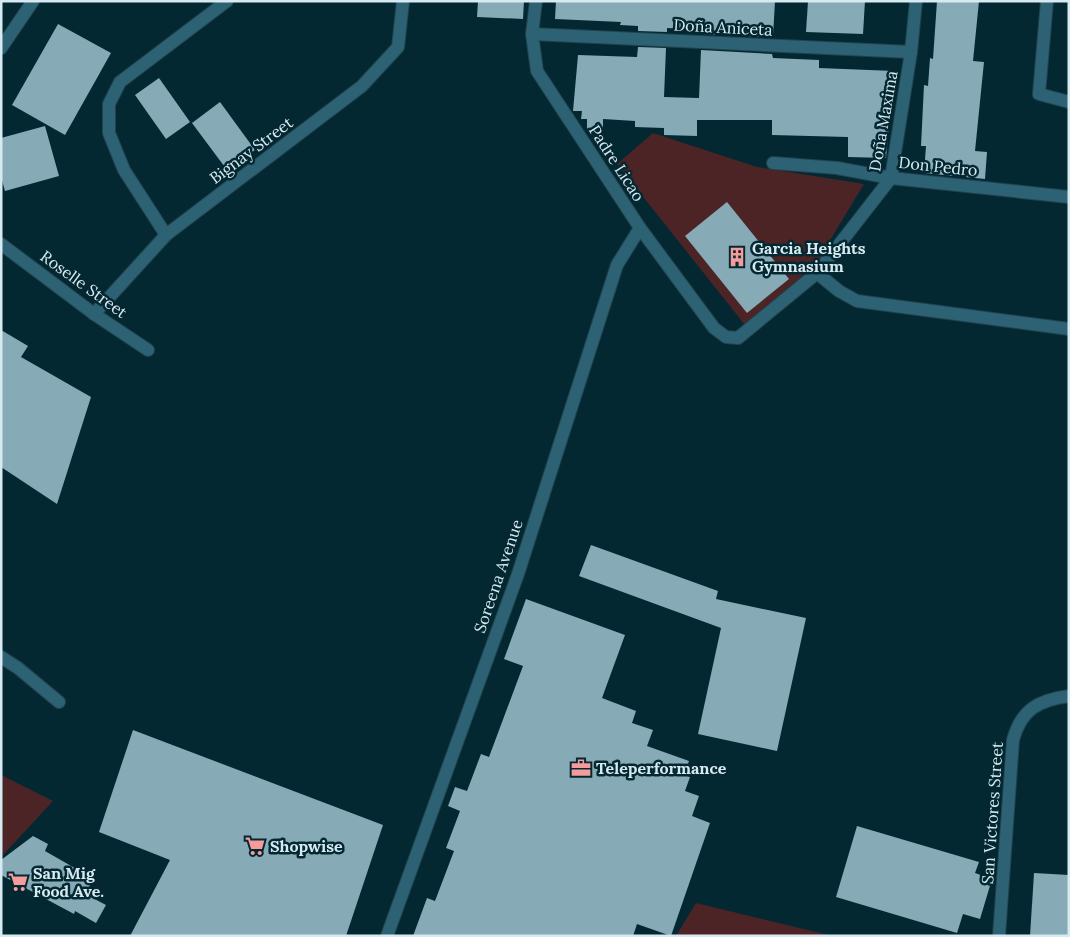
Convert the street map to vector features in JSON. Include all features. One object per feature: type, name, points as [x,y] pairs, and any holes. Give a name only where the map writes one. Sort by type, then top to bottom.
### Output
[{"type":"street","points":[[1,48],[33,1]]},
{"type":"street","points":[[166,235],[124,170],[116,152],[109,134],[109,104],[120,82],[227,1]]},
{"type":"street","name":"Bignay Street","points":[[94,314],[166,235],[362,86],[398,47],[403,1]]},
{"type":"street","name":"Padre Licao","points":[[536,1],[532,34],[538,71],[640,228],[714,328]]},
{"type":"street","name":"Doña Maxima","points":[[714,328],[726,337],[738,338],[817,273],[891,178],[912,52],[916,1]]},
{"type":"street","points":[[1047,1],[1039,94],[1069,102]]},
{"type":"street","name":"Doña Aniceta","points":[[532,34],[912,52]]},
{"type":"street","name":"Don Pedro","points":[[773,163],[837,168],[891,178],[1069,197]]},
{"type":"street","name":"Soreena Avenue","points":[[387,936],[518,574],[617,265],[640,228]]},
{"type":"street","name":"Roselle Street","points":[[1,244],[94,314],[148,350]]},
{"type":"street","points":[[817,273],[839,291],[857,301],[1069,329]]},
{"type":"street","points":[[1,657],[59,702]]},
{"type":"street","name":"San Victores Street","points":[[999,936],[1013,740],[1018,722],[1033,706],[1069,696]]},
{"type":"shaded area","points":[[653,133],[757,167],[864,184],[815,265],[745,325],[617,164]]},
{"type":"shaded area","points":[[1,775],[53,801],[1,857]]},
{"type":"shaded area","points":[[696,903],[833,936],[676,936]]},
{"type":"building","points":[[478,1],[524,1],[523,19],[477,17]]},
{"type":"building","points":[[556,1],[775,1],[773,37],[701,34],[702,30],[667,28],[667,32],[638,31],[638,26],[620,25],[621,22],[555,19]]},
{"type":"building","points":[[808,1],[865,1],[863,34],[806,32]]},
{"type":"building","points":[[937,1],[979,1],[973,61],[984,62],[975,151],[987,152],[985,179],[924,173],[926,146],[921,146],[924,85],[928,86],[930,58],[933,59]]},
{"type":"building","points":[[58,24],[111,53],[65,135],[12,105]]},
{"type":"building","points":[[638,47],[666,48],[664,97],[699,98],[701,50],[772,54],[773,58],[819,60],[819,68],[894,71],[892,113],[890,113],[886,158],[848,157],[848,137],[772,135],[772,120],[697,120],[697,136],[664,135],[664,128],[635,127],[635,121],[603,119],[603,130],[587,129],[587,119],[581,119],[582,111],[573,111],[578,55],[637,57]]},
{"type":"building","points":[[159,78],[190,122],[166,139],[135,95]]},
{"type":"building","points":[[220,102],[255,150],[227,170],[192,123]]},
{"type":"building","points":[[45,126],[59,176],[5,191],[1,177],[1,138]]},
{"type":"building","name":"Garcia Heights Gymnasium","points":[[727,202],[789,279],[747,313],[685,236]]},
{"type":"building","points":[[1,330],[28,346],[21,357],[91,397],[57,504],[1,467]]},
{"type":"building","points":[[591,545],[718,591],[716,599],[806,618],[777,751],[698,734],[721,628],[579,576]]},
{"type":"building","name":"Teleperformance","points":[[526,599],[625,635],[602,698],[636,711],[632,723],[653,730],[647,746],[689,761],[684,775],[690,777],[685,791],[699,796],[692,816],[710,823],[671,936],[637,924],[633,936],[413,936],[427,898],[435,901],[454,851],[446,848],[460,811],[448,806],[455,787],[467,791],[481,754],[489,757],[523,666],[504,659]]},
{"type":"building","name":"Shopwise","points":[[133,730],[383,825],[346,936],[130,936],[170,860],[99,832]]},
{"type":"building","points":[[857,826],[979,862],[975,873],[992,879],[980,919],[963,914],[957,933],[836,897]]},
{"type":"building","points":[[33,836],[48,844],[45,851],[94,879],[85,894],[106,905],[96,923],[75,911],[74,914],[1,875],[1,860]]},
{"type":"building","points":[[1034,873],[1069,875],[1069,936],[1030,936]]},
{"type":"place","name":"Garcia Heights Gymnasium","points":[[737,257]]},
{"type":"place","name":"Teleperformance","points":[[581,768]]},
{"type":"place","name":"Shopwise","points":[[255,846]]},
{"type":"place","name":"San Mig Food Ave.","points":[[18,882]]}]
